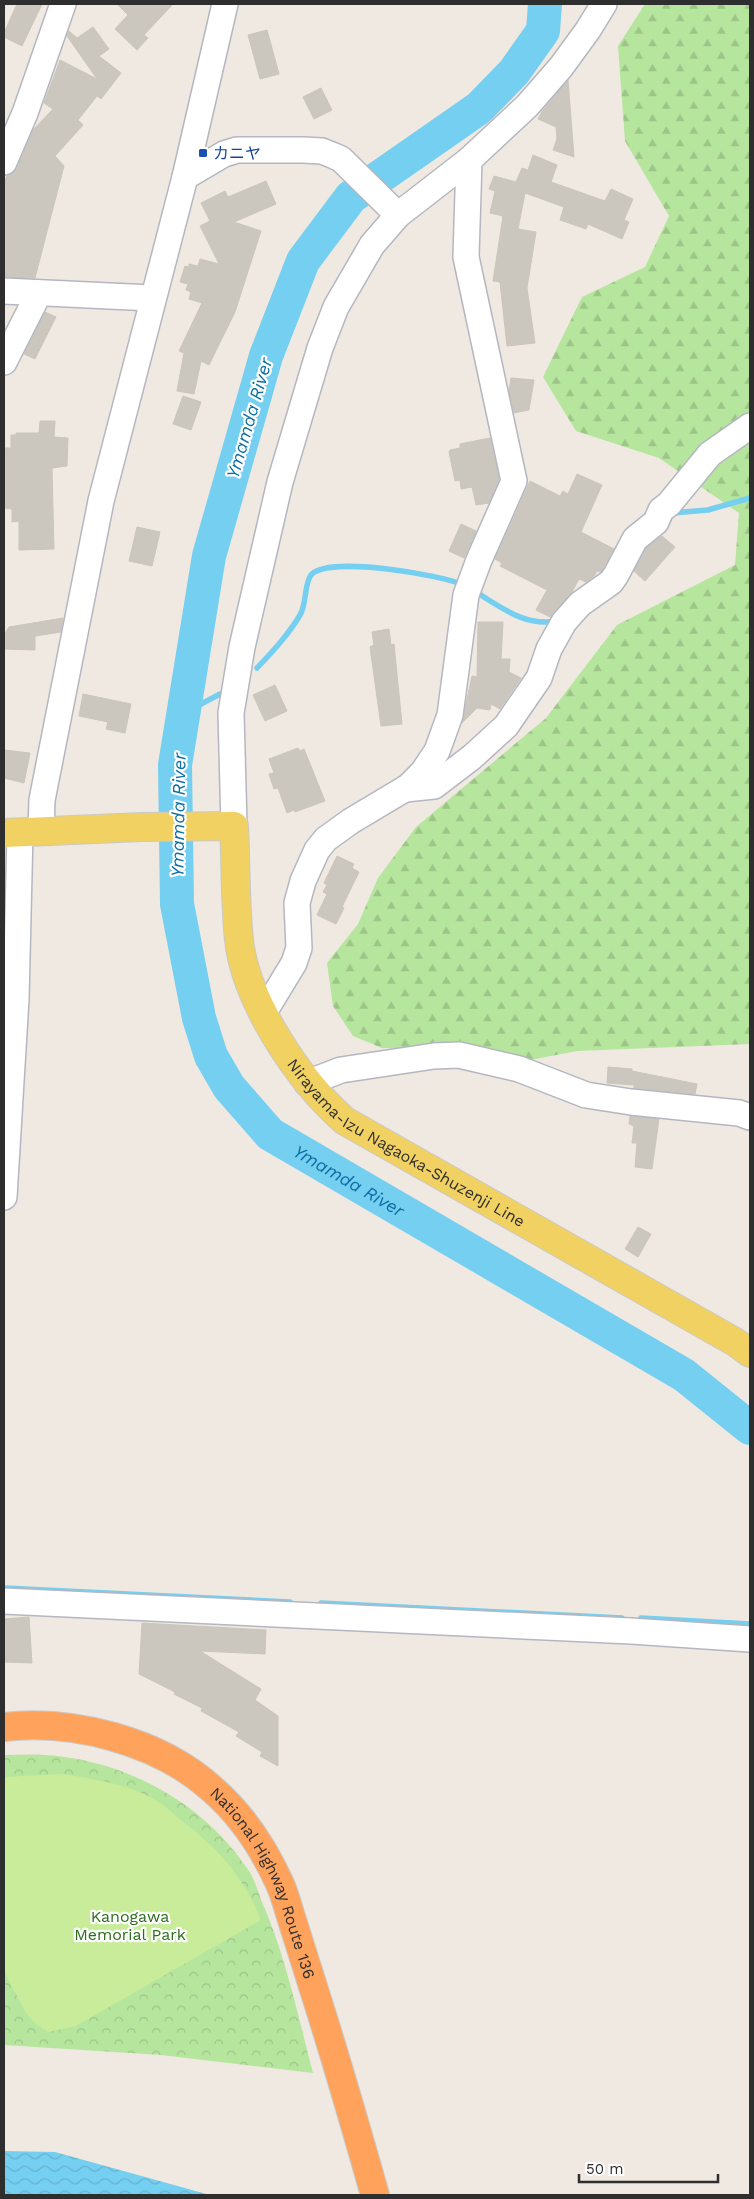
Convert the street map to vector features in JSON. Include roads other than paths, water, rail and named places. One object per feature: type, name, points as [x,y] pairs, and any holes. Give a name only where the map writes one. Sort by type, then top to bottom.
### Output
[{"type":"highway","name":"National Highway Route 136","points":[[4,1727],[29,1724],[78,1728],[137,1744],[179,1765],[211,1788],[235,1811],[281,1885],[346,2094],[375,2195]]},
{"type":"main road","points":[[22,832],[227,826]]},
{"type":"main road","name":"Nirayama-Izu Nagaoka-Shuzenji Line","points":[[227,826],[239,942],[250,980],[263,1014],[307,1083],[325,1104],[344,1121],[735,1342],[750,1354]]},
{"type":"street","points":[[4,162],[25,113],[63,4]]},
{"type":"street","points":[[4,1197],[16,999],[22,832],[42,800],[101,501],[152,298],[185,177],[225,4]]},
{"type":"street","points":[[227,826],[231,713],[242,647],[280,482],[320,348],[336,306],[372,246],[398,215],[468,160],[527,106],[561,67],[604,4]]},
{"type":"street","points":[[185,177],[224,154],[237,150],[322,151],[341,160],[398,215]]},
{"type":"street","points":[[263,1014],[294,963],[299,948],[297,903],[303,881],[318,850],[326,840],[351,821],[405,789],[423,772],[437,751],[450,715],[469,588],[479,560],[514,481],[466,257],[468,160]]},
{"type":"street","points":[[4,291],[152,298]]},
{"type":"street","points":[[4,362],[39,293]]},
{"type":"street","points":[[405,789],[434,786],[472,758],[506,726],[539,678],[549,649],[564,622],[580,604],[610,582],[616,575],[635,539],[669,504],[710,454],[750,426]]},
{"type":"street","points":[[307,1083],[341,1070],[434,1056],[459,1055],[519,1069],[586,1095],[631,1102],[732,1112],[750,1117]]},
{"type":"street","points":[[4,1601],[611,1630],[750,1639]]},
{"type":"water","points":[[4,2151],[55,2152],[210,2195],[4,2195]]},
{"type":"waterway","name":"Ymamda River","points":[[545,4],[543,31],[514,72],[479,108],[351,197],[303,261],[266,356],[209,556],[175,765],[177,904],[199,1018],[211,1056],[229,1087],[270,1134],[684,1375],[750,1428]]},
{"type":"waterway","points":[[672,513],[708,510],[750,498]]},
{"type":"waterway","points":[[257,668],[296,622],[304,605],[307,583],[311,575],[322,569],[339,567],[385,569],[433,576],[464,585]]},
{"type":"waterway","points":[[474,591],[503,609],[523,618],[533,621],[556,621]]},
{"type":"waterway","points":[[184,713],[220,694]]},
{"type":"waterway","points":[[4,1588],[290,1602]]},
{"type":"waterway","points":[[321,1603],[622,1618]]},
{"type":"waterway","points":[[641,1618],[750,1624]]},
{"type":"place","name":"カニヤ","points":[[203,153]]},
{"type":"park label","name":"Kanogawa Memorial Park","points":[[130,1925]]}]
